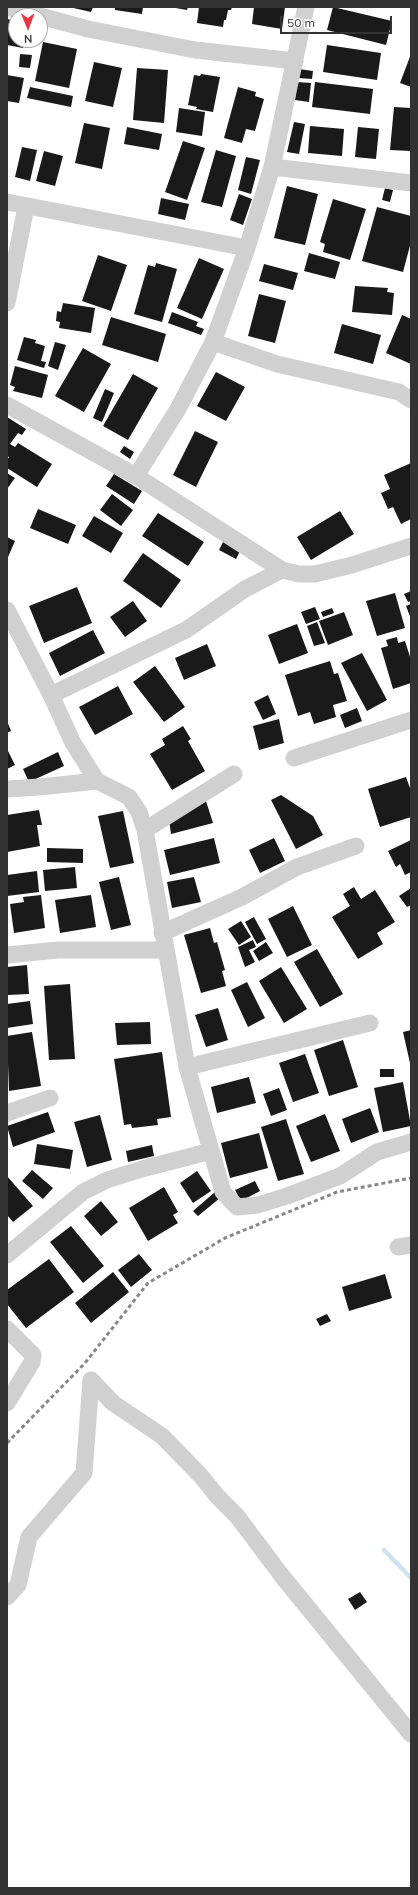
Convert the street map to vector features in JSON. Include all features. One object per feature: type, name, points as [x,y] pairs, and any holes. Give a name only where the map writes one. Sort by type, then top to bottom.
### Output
[{"type":"street","points":[[7,7],[88,28],[195,50],[295,61]]},
{"type":"street","points":[[136,476],[178,409],[213,342],[247,248],[272,167],[306,7]]},
{"type":"street","points":[[272,167],[411,183]]},
{"type":"street","points":[[7,202],[26,207],[247,248]]},
{"type":"street","points":[[7,303],[26,207]]},
{"type":"street","points":[[7,261],[18,248]]},
{"type":"street","points":[[213,342],[277,364],[399,392],[411,400]]},
{"type":"street","points":[[7,405],[136,476],[282,570],[299,574],[315,574],[352,565],[411,546]]},
{"type":"street","points":[[51,694],[186,630],[245,589],[282,570]]},
{"type":"street","points":[[7,610],[51,694],[73,743],[98,781],[129,797],[139,812],[145,830],[165,950],[187,1067],[223,1192],[237,1207],[258,1205],[340,1176],[377,1152],[411,1142]]},
{"type":"street","points":[[294,758],[411,720]]},
{"type":"street","points":[[145,830],[234,774]]},
{"type":"street","points":[[7,789],[98,781]]},
{"type":"street","points":[[162,933],[242,897],[297,867],[356,846]]},
{"type":"street","points":[[7,954],[58,950],[165,950]]},
{"type":"street","points":[[187,1067],[370,1023]]},
{"type":"street","points":[[7,1113],[50,1098]]},
{"type":"street","points":[[7,1254],[83,1192],[107,1180],[142,1169],[212,1152]]},
{"type":"street","points":[[7,1329],[33,1355],[32,1362],[7,1403]]},
{"type":"street","points":[[7,1597],[18,1584],[29,1537],[84,1473],[91,1380],[112,1404],[162,1436],[201,1476],[217,1496],[237,1516],[282,1576],[411,1734]]},
{"type":"building","points":[[69,7],[93,7],[91,12]]},
{"type":"building","points":[[115,7],[143,7],[142,14],[115,10]]},
{"type":"building","points":[[170,7],[188,7],[187,10]]},
{"type":"building","points":[[199,7],[232,7],[231,10],[228,10],[223,27],[197,23]]},
{"type":"building","points":[[254,7],[285,7],[282,29],[252,24]]},
{"type":"building","points":[[333,7],[392,21],[386,45],[327,30]]},
{"type":"building","points":[[7,19],[8,45],[7,45]]},
{"type":"building","points":[[48,43],[77,49],[69,88],[35,81],[42,48],[48,48]]},
{"type":"building","points":[[327,45],[381,53],[377,80],[323,72]]},
{"type":"building","points":[[20,54],[32,55],[30,68],[19,67]]},
{"type":"building","points":[[411,54],[411,87],[400,83]]},
{"type":"building","points":[[94,62],[122,68],[113,107],[85,101]]},
{"type":"building","points":[[137,68],[168,70],[164,123],[133,120]]},
{"type":"building","points":[[299,69],[313,71],[312,79],[298,78]]},
{"type":"building","points":[[201,74],[220,77],[213,112],[196,109],[197,107],[188,105],[194,75],[200,76]]},
{"type":"building","points":[[7,75],[24,78],[19,103],[7,101]]},
{"type":"building","points":[[297,82],[311,83],[309,102],[295,100]]},
{"type":"building","points":[[315,82],[373,89],[370,114],[312,107]]},
{"type":"building","points":[[30,87],[73,96],[71,107],[27,98]]},
{"type":"building","points":[[238,87],[256,92],[255,96],[264,99],[255,131],[246,129],[242,143],[224,138]]},
{"type":"building","points":[[394,107],[411,108],[411,151],[390,150]]},
{"type":"building","points":[[179,108],[205,112],[202,136],[176,132]]},
{"type":"building","points":[[294,122],[305,124],[299,154],[287,152]]},
{"type":"building","points":[[84,123],[110,128],[102,169],[75,163]]},
{"type":"building","points":[[310,126],[344,129],[342,156],[308,153]]},
{"type":"building","points":[[127,127],[162,134],[159,150],[124,144]]},
{"type":"building","points":[[358,127],[379,129],[376,159],[355,157]]},
{"type":"building","points":[[183,141],[205,148],[187,200],[165,192]]},
{"type":"building","points":[[22,147],[37,150],[30,181],[15,177]]},
{"type":"building","points":[[216,150],[236,156],[222,207],[201,202]]},
{"type":"building","points":[[44,151],[63,156],[55,186],[36,181]]},
{"type":"building","points":[[246,157],[260,160],[251,194],[238,190]]},
{"type":"building","points":[[287,186],[318,194],[305,245],[274,238]]},
{"type":"building","points":[[385,188],[393,190],[390,202],[382,200]]},
{"type":"building","points":[[239,194],[252,199],[243,225],[230,220]]},
{"type":"building","points":[[161,198],[189,204],[185,220],[158,214]]},
{"type":"building","points":[[333,199],[366,209],[350,260],[323,252],[325,244],[320,242]]},
{"type":"building","points":[[377,207],[411,216],[411,242],[403,272],[362,261]]},
{"type":"building","points":[[309,253],[340,262],[335,279],[304,271]]},
{"type":"building","points":[[98,255],[127,265],[111,311],[82,301]]},
{"type":"building","points":[[199,258],[224,269],[202,319],[177,308]]},
{"type":"building","points":[[156,263],[177,269],[162,322],[134,314],[148,265],[155,267]]},
{"type":"building","points":[[264,264],[298,273],[293,290],[259,281]]},
{"type":"building","points":[[355,286],[388,288],[387,292],[394,293],[392,315],[352,312]]},
{"type":"building","points":[[259,294],[286,301],[275,343],[248,336]]},
{"type":"building","points":[[63,303],[95,308],[91,333],[59,328],[60,322],[56,321],[57,311],[61,312]]},
{"type":"building","points":[[172,312],[198,322],[196,326],[204,329],[201,335],[168,323]]},
{"type":"building","points":[[402,315],[411,319],[411,364],[386,353]]},
{"type":"building","points":[[111,317],[166,334],[158,362],[102,345]]},
{"type":"building","points":[[342,324],[381,335],[373,364],[334,353]]},
{"type":"building","points":[[24,337],[36,340],[35,343],[45,346],[41,361],[46,362],[44,368],[17,360]]},
{"type":"building","points":[[55,342],[66,345],[58,370],[48,366]]},
{"type":"building","points":[[83,348],[111,364],[84,412],[55,396]]},
{"type":"building","points":[[15,366],[48,375],[42,398],[13,391],[15,387],[10,385]]},
{"type":"building","points":[[216,372],[245,387],[226,421],[197,406]]},
{"type":"building","points":[[133,374],[158,388],[128,440],[103,426]]},
{"type":"building","points":[[105,389],[114,393],[102,422],[93,418]]},
{"type":"building","points":[[7,417],[26,429],[22,435],[18,433],[10,444],[15,447],[18,443],[52,464],[37,487],[7,468],[7,460],[9,457],[7,456]]},
{"type":"building","points":[[195,431],[218,442],[196,487],[173,475]]},
{"type":"building","points":[[124,446],[134,452],[130,459],[120,452]]},
{"type":"building","points":[[411,463],[411,519],[401,524],[393,507],[388,509],[381,493],[390,489],[384,475]]},
{"type":"building","points":[[7,473],[15,478],[7,489]]},
{"type":"building","points":[[114,474],[142,491],[134,504],[106,486]]},
{"type":"building","points":[[112,494],[133,510],[121,526],[100,510]]},
{"type":"building","points":[[38,509],[76,525],[68,544],[30,528]]},
{"type":"building","points":[[340,511],[354,534],[311,560],[297,537]]},
{"type":"building","points":[[158,513],[204,542],[188,566],[142,536]]},
{"type":"building","points":[[94,516],[123,533],[111,553],[82,536]]},
{"type":"building","points":[[7,537],[15,541],[8,557],[7,556]]},
{"type":"building","points":[[225,538],[242,547],[236,559],[219,550]]},
{"type":"building","points":[[143,553],[181,580],[161,608],[123,581]]},
{"type":"building","points":[[77,587],[92,623],[44,643],[29,606]]},
{"type":"building","points":[[411,591],[411,601],[408,602],[404,594]]},
{"type":"building","points":[[395,593],[405,628],[377,636],[366,601]]},
{"type":"building","points":[[133,601],[147,621],[125,637],[110,617]]},
{"type":"building","points":[[411,604],[411,619],[406,606]]},
{"type":"building","points":[[315,607],[320,619],[306,624],[301,612]]},
{"type":"building","points":[[332,608],[334,613],[323,617],[321,612]]},
{"type":"building","points":[[344,612],[353,635],[328,645],[319,621]]},
{"type":"building","points":[[317,622],[325,643],[314,646],[307,626]]},
{"type":"building","points":[[297,624],[308,653],[279,664],[268,635]]},
{"type":"building","points":[[93,630],[105,653],[60,676],[49,653]]},
{"type":"building","points":[[397,637],[398,643],[405,641],[411,660],[411,683],[393,689],[381,648],[388,646],[386,640]]},
{"type":"building","points":[[207,644],[216,666],[184,680],[175,658]]},
{"type":"building","points":[[362,653],[387,700],[367,711],[341,663]]},
{"type":"building","points":[[330,661],[334,674],[338,673],[347,701],[333,705],[336,717],[314,724],[310,712],[298,716],[285,675]]},
{"type":"building","points":[[155,666],[185,707],[164,722],[133,682]]},
{"type":"building","points":[[118,686],[133,714],[95,735],[79,707]]},
{"type":"building","points":[[268,695],[276,714],[263,720],[254,702]]},
{"type":"building","points":[[357,708],[362,721],[345,728],[340,715]]},
{"type":"building","points":[[279,719],[284,743],[259,750],[253,726]]},
{"type":"building","points":[[7,721],[11,731],[7,733]]},
{"type":"building","points":[[183,726],[191,739],[188,741],[205,771],[172,790],[150,754],[165,745],[162,739]]},
{"type":"building","points":[[7,749],[15,765],[7,769]]},
{"type":"building","points":[[58,752],[64,766],[29,782],[23,769]]},
{"type":"building","points":[[406,777],[411,791],[411,817],[380,827],[368,789]]},
{"type":"building","points":[[281,795],[313,816],[323,835],[296,849],[271,800]]},
{"type":"building","points":[[206,801],[213,823],[171,834],[169,820]]},
{"type":"building","points":[[39,810],[42,825],[37,825],[40,846],[7,852],[7,815]]},
{"type":"building","points":[[123,811],[134,863],[110,868],[98,816]]},
{"type":"building","points":[[214,838],[220,863],[170,875],[164,850]]},
{"type":"building","points":[[274,838],[285,861],[260,873],[249,850]]},
{"type":"building","points":[[411,840],[411,872],[405,875],[400,864],[396,867],[388,851]]},
{"type":"building","points":[[47,848],[83,849],[83,863],[47,862]]},
{"type":"building","points":[[75,867],[77,888],[45,891],[43,870]]},
{"type":"building","points":[[37,871],[39,892],[7,896],[7,875]]},
{"type":"building","points":[[119,877],[131,925],[111,930],[99,882]]},
{"type":"building","points":[[194,877],[201,902],[172,908],[167,882]]},
{"type":"building","points":[[354,887],[361,899],[375,890],[395,922],[377,933],[383,944],[358,959],[332,917],[350,906],[343,894]]},
{"type":"building","points":[[411,888],[411,905],[407,907],[399,896]]},
{"type":"building","points":[[41,895],[45,928],[14,933],[10,904],[24,902],[23,897]]},
{"type":"building","points":[[91,895],[96,927],[60,933],[55,900]]},
{"type":"building","points":[[293,906],[312,945],[287,957],[268,919]]},
{"type":"building","points":[[254,917],[266,939],[257,944],[245,922]]},
{"type":"building","points":[[241,921],[251,937],[239,945],[228,929]]},
{"type":"building","points":[[210,928],[214,943],[217,942],[225,970],[222,971],[226,986],[201,993],[184,935]]},
{"type":"building","points":[[253,940],[256,947],[249,950],[255,962],[245,967],[238,947]]},
{"type":"building","points":[[266,942],[273,953],[259,961],[253,951]]},
{"type":"building","points":[[317,949],[343,994],[320,1007],[294,962]]},
{"type":"building","points":[[27,965],[29,994],[7,995],[7,967]]},
{"type":"building","points":[[281,967],[307,1009],[284,1023],[259,981]]},
{"type":"building","points":[[247,982],[265,1018],[248,1027],[231,990]]},
{"type":"building","points":[[70,984],[75,1059],[49,1060],[44,986]]},
{"type":"building","points":[[30,1001],[33,1024],[7,1028],[7,1004]]},
{"type":"building","points":[[218,1008],[228,1040],[206,1047],[195,1015]]},
{"type":"building","points":[[150,1022],[151,1044],[117,1045],[115,1023]]},
{"type":"building","points":[[411,1030],[411,1062],[410,1063],[403,1032]]},
{"type":"building","points":[[32,1032],[41,1086],[9,1091],[7,1036]]},
{"type":"building","points":[[343,1040],[358,1087],[329,1096],[314,1050]]},
{"type":"building","points":[[162,1052],[171,1117],[157,1119],[158,1125],[132,1128],[131,1124],[124,1125],[114,1059]]},
{"type":"building","points":[[305,1054],[319,1093],[293,1102],[279,1063]]},
{"type":"building","points":[[380,1069],[394,1069],[394,1077],[380,1077]]},
{"type":"building","points":[[249,1077],[256,1103],[217,1113],[211,1087]]},
{"type":"building","points":[[403,1082],[411,1126],[383,1132],[374,1088]]},
{"type":"building","points":[[279,1088],[287,1110],[271,1116],[263,1094]]},
{"type":"building","points":[[370,1108],[379,1132],[351,1143],[342,1119]]},
{"type":"building","points":[[48,1112],[55,1132],[13,1147],[7,1126]]},
{"type":"building","points":[[325,1114],[340,1151],[311,1162],[296,1126]]},
{"type":"building","points":[[100,1115],[112,1160],[87,1167],[74,1122]]},
{"type":"building","points":[[286,1119],[304,1174],[278,1181],[261,1127]]},
{"type":"building","points":[[259,1133],[268,1168],[230,1178],[221,1143]]},
{"type":"building","points":[[37,1144],[73,1150],[70,1169],[34,1164]]},
{"type":"building","points":[[152,1145],[154,1156],[128,1162],[126,1151]]},
{"type":"building","points":[[32,1170],[53,1188],[43,1199],[22,1181]]},
{"type":"building","points":[[197,1171],[211,1191],[193,1203],[180,1183]]},
{"type":"building","points":[[7,1176],[33,1206],[13,1222],[7,1215]]},
{"type":"building","points":[[255,1181],[260,1191],[241,1201],[235,1190]]},
{"type":"building","points":[[164,1187],[178,1212],[173,1215],[178,1223],[148,1241],[129,1208]]},
{"type":"building","points":[[215,1192],[220,1198],[198,1216],[193,1211]]},
{"type":"building","points":[[101,1201],[118,1222],[101,1236],[84,1216]]},
{"type":"building","points":[[71,1226],[104,1266],[83,1283],[50,1242]]},
{"type":"building","points":[[139,1254],[152,1270],[131,1287],[118,1270]]},
{"type":"building","points":[[49,1259],[74,1292],[26,1328],[7,1304],[7,1290]]},
{"type":"building","points":[[113,1272],[129,1292],[91,1323],[75,1303]]},
{"type":"building","points":[[385,1274],[392,1298],[349,1311],[342,1287]]},
{"type":"building","points":[[327,1314],[331,1321],[320,1326],[316,1319]]},
{"type":"building","points":[[360,1592],[367,1602],[355,1610],[348,1599]]},
{"type":"waterway","points":[[384,1550],[411,1578]]},
{"type":"railway","points":[[7,1443],[85,1363],[148,1283],[225,1238],[337,1192],[411,1178]]}]
